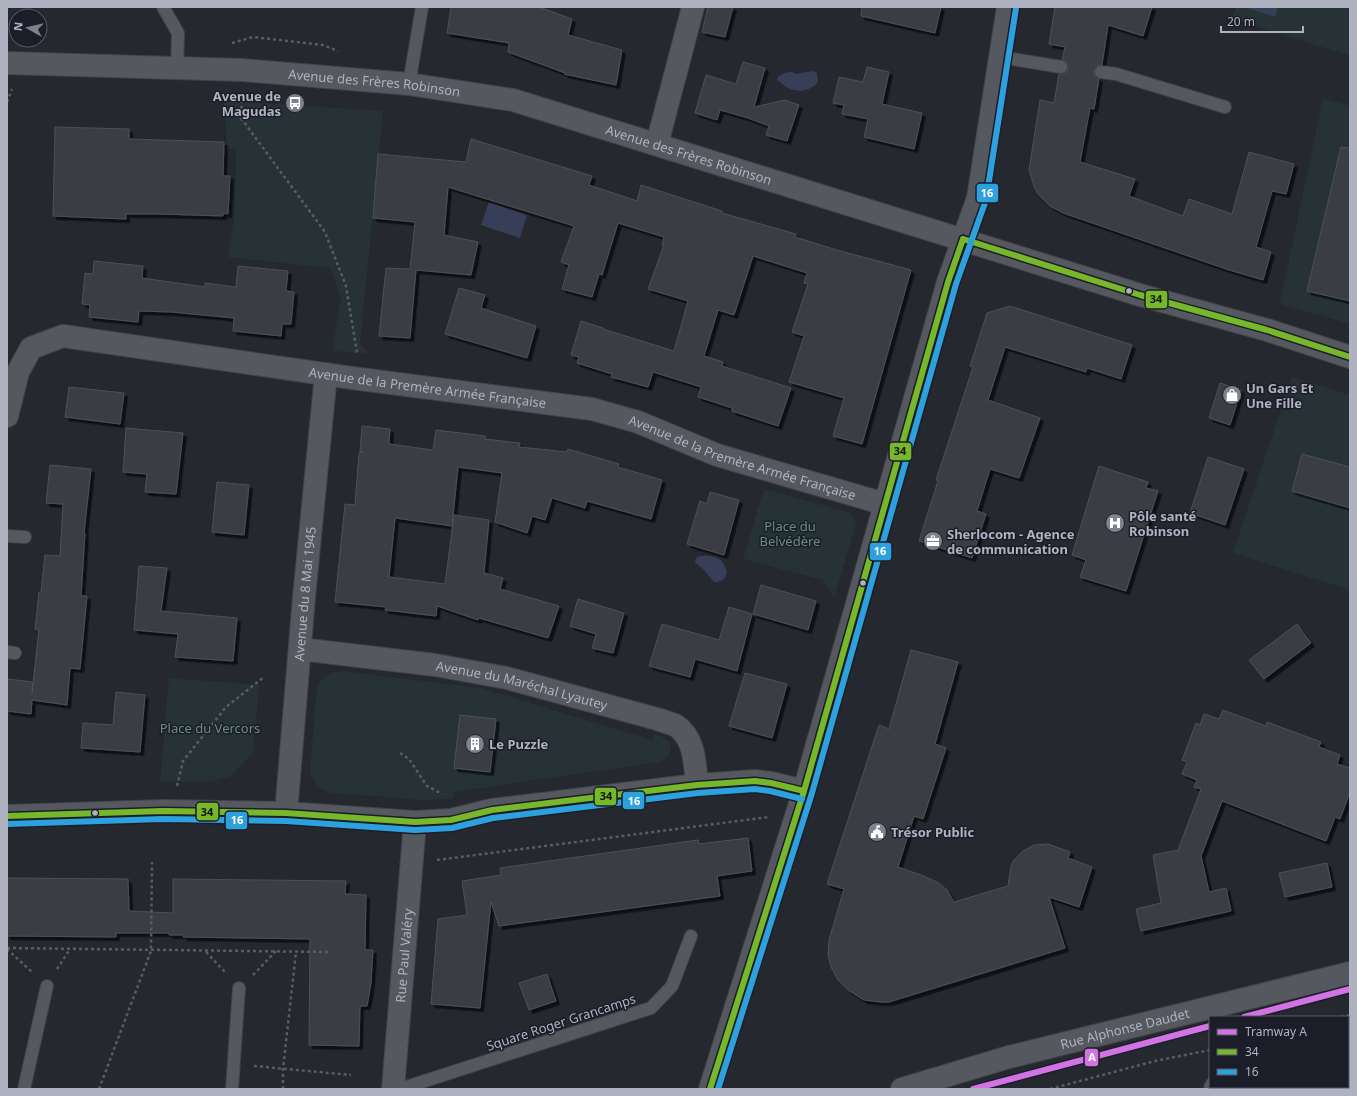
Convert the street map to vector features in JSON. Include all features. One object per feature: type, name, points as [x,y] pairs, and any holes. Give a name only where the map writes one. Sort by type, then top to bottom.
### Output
[{"type":"street","points":[[657,144],[693,7]]},
{"type":"street","points":[[710,1089],[804,791],[948,282],[978,198],[1008,7]]},
{"type":"street","name":"Avenue des Frères Robinson","points":[[7,63],[242,70],[410,84],[513,100],[1140,295],[1267,330],[1350,357]]},
{"type":"street","name":"Avenue de la Premère Armée Française","points":[[7,416],[18,372],[31,348],[63,336],[352,378],[592,409],[638,422],[717,455],[885,504]]},
{"type":"street","name":"Avenue du 8 Mai 1945","points":[[286,813],[304,597],[326,374]]},
{"type":"street","name":"Avenue du Maréchal Lyautey","points":[[300,649],[435,665],[507,678],[657,719],[675,726],[689,740],[697,785]]},
{"type":"street","points":[[7,816],[163,811],[286,813],[416,822],[451,820],[492,810],[697,785],[755,781],[771,783],[804,791]]},
{"type":"street","name":"Rue Paul Valéry","points":[[394,1089],[416,822]]},
{"type":"street","name":"Rue Alphonse Daudet","points":[[902,1089],[1009,1057],[1350,973]]},
{"type":"lane","points":[[162,7],[178,33],[177,67]]},
{"type":"lane","points":[[410,84],[422,7]]},
{"type":"lane","points":[[1000,57],[1061,67]]},
{"type":"lane","points":[[1101,72],[1116,74],[1225,107]]},
{"type":"lane","points":[[7,536],[25,537]]},
{"type":"lane","name":"Square Roger Grancamps","points":[[400,1089],[651,1008],[672,986],[691,936]]},
{"type":"lane","points":[[24,1089],[47,986]]},
{"type":"lane","points":[[232,1089],[240,988]]},
{"type":"path","points":[[242,70],[241,118],[325,232],[346,286],[357,354],[352,378]]},
{"type":"path","points":[[176,786],[183,761],[192,749],[226,707],[264,677]]},
{"type":"path","points":[[400,753],[410,759],[427,786],[446,796]]},
{"type":"path","points":[[432,859],[439,860],[776,816],[804,791]]},
{"type":"path","points":[[99,1089],[151,951],[152,862]]},
{"type":"path","points":[[7,948],[151,951],[329,952]]},
{"type":"path","points":[[282,1089],[296,952]]},
{"type":"path","points":[[1050,1089],[1155,1061],[1209,1050]]},
{"type":"path","points":[[234,1064],[351,1075]]},
{"type":"green space","points":[[1236,7],[1350,7],[1350,56],[1232,18]]},
{"type":"green space","points":[[1323,98],[1350,106],[1350,324],[1280,304]]},
{"type":"green space","points":[[224,102],[383,111],[360,344],[369,353],[332,351],[341,298],[330,268],[228,257],[235,213],[236,149],[227,149]]},
{"type":"green space","points":[[1292,377],[1350,395],[1350,590],[1233,553]]},
{"type":"green space","name":"Place du Belvédère","points":[[764,489],[851,513],[856,524],[834,598],[823,580],[743,559]]},
{"type":"green space","points":[[342,671],[481,688],[652,740],[655,734],[661,736],[669,742],[671,750],[666,758],[661,762],[453,792],[453,799],[425,800],[331,793],[318,786],[310,772],[317,688],[327,675]]},
{"type":"green space","name":"Place du Vercors","points":[[169,678],[259,685],[253,752],[231,776],[214,781],[160,782]]},
{"type":"water","points":[[1278,7],[1275,17],[1248,8]]},
{"type":"water","points":[[812,71],[817,73],[818,82],[808,89],[800,91],[792,90],[777,80],[778,77],[787,72],[796,74]]},
{"type":"water","points":[[489,202],[527,215],[520,238],[481,225]]},
{"type":"water","points":[[699,556],[709,556],[721,560],[727,573],[724,579],[719,582],[714,582],[695,562],[696,558]]},
{"type":"building","points":[[451,7],[539,7],[572,19],[568,35],[622,50],[616,85],[564,74],[565,73],[508,52],[509,43],[447,33]]},
{"type":"building","points":[[708,7],[733,7],[725,37],[702,32]]},
{"type":"building","points":[[862,7],[941,7],[935,33],[861,16]]},
{"type":"building","points":[[1055,7],[1152,7],[1143,36],[1108,25],[1102,65],[1098,65],[1094,71],[1094,75],[1099,79],[1094,109],[1090,108],[1080,162],[1135,179],[1129,196],[1183,216],[1189,199],[1232,214],[1249,152],[1294,164],[1286,194],[1272,191],[1256,247],[1271,252],[1263,280],[1229,270],[1063,213],[1050,206],[1038,194],[1029,170],[1040,100],[1054,103],[1059,74],[1067,72],[1068,68],[1066,61],[1062,60],[1065,47],[1049,44]]},
{"type":"building","points":[[743,62],[765,68],[754,107],[785,100],[799,105],[787,141],[766,135],[769,126],[748,118],[720,110],[717,120],[695,113],[706,75],[736,84]]},
{"type":"building","points":[[867,67],[889,72],[882,104],[922,113],[914,149],[864,137],[868,119],[842,114],[844,105],[833,103],[839,77],[863,82]]},
{"type":"building","points":[[55,127],[129,129],[129,139],[224,142],[223,176],[230,176],[228,214],[223,213],[223,216],[126,214],[126,219],[53,216]]},
{"type":"building","points":[[471,139],[592,176],[589,185],[637,201],[641,185],[722,211],[722,213],[796,234],[795,237],[911,270],[862,444],[833,436],[844,398],[789,382],[804,336],[792,332],[808,284],[804,283],[807,273],[753,256],[734,315],[718,310],[704,356],[723,362],[722,366],[791,388],[778,426],[732,411],[732,408],[698,397],[701,387],[653,372],[648,387],[611,377],[612,374],[577,363],[579,357],[571,355],[581,321],[674,351],[688,301],[648,289],[664,245],[662,245],[664,237],[618,223],[602,275],[599,274],[592,297],[562,289],[569,265],[561,262],[574,226],[448,187],[444,235],[478,242],[471,275],[416,270],[410,338],[379,336],[386,268],[410,269],[415,222],[373,218],[378,154],[466,162]]},
{"type":"building","points":[[1341,147],[1350,148],[1350,301],[1307,291]]},
{"type":"building","points":[[94,261],[143,266],[142,278],[205,287],[205,283],[236,287],[238,266],[288,271],[286,291],[294,292],[291,324],[282,324],[281,336],[233,331],[234,318],[171,312],[139,311],[138,322],[89,317],[90,305],[82,304],[85,273],[93,274]]},
{"type":"building","points":[[459,288],[485,295],[481,308],[536,326],[527,358],[445,334]]},
{"type":"building","points":[[1010,306],[1132,345],[1121,379],[1087,368],[1086,372],[1005,347],[988,400],[1040,418],[1019,478],[990,469],[977,511],[986,514],[972,558],[919,541],[938,481],[936,480],[973,367],[970,366],[987,313]]},
{"type":"building","points":[[1220,383],[1241,390],[1230,425],[1209,418]]},
{"type":"building","points":[[69,387],[124,393],[120,424],[65,417]]},
{"type":"building","points":[[362,426],[390,429],[389,444],[433,450],[436,430],[485,436],[485,439],[520,443],[519,447],[567,452],[568,449],[619,464],[618,467],[662,480],[651,519],[587,501],[585,508],[552,498],[545,520],[532,516],[527,533],[495,522],[502,473],[458,467],[452,526],[395,518],[389,577],[445,584],[454,515],[489,520],[484,573],[503,578],[500,589],[559,606],[548,638],[479,618],[478,620],[437,606],[436,616],[385,610],[386,607],[335,602],[345,504],[355,505],[359,453],[363,452],[360,452]]},
{"type":"building","points":[[126,428],[183,433],[176,494],[145,492],[147,474],[123,472]]},
{"type":"building","points":[[1302,454],[1350,467],[1350,508],[1292,491]]},
{"type":"building","points":[[1208,457],[1244,469],[1225,525],[1190,513]]},
{"type":"building","points":[[50,465],[91,469],[84,533],[81,596],[87,596],[80,669],[70,668],[67,705],[32,700],[31,714],[7,711],[7,679],[33,682],[32,693],[39,630],[35,629],[45,555],[60,556],[63,504],[46,503]]},
{"type":"building","name":"Pôle santé Robinson","points":[[1099,466],[1148,482],[1146,488],[1158,491],[1126,591],[1080,577],[1086,560],[1072,555]]},
{"type":"building","points":[[217,482],[249,485],[244,535],[212,532]]},
{"type":"building","points":[[710,492],[739,500],[724,555],[687,544],[700,501],[707,504]]},
{"type":"building","points":[[139,566],[167,568],[161,611],[237,618],[233,661],[175,657],[178,634],[134,630]]},
{"type":"building","points":[[761,585],[816,601],[808,630],[753,614]]},
{"type":"building","points":[[578,599],[624,613],[613,653],[592,648],[596,634],[570,626]]},
{"type":"building","points":[[729,607],[752,614],[737,671],[695,659],[690,677],[649,666],[662,624],[719,640]]},
{"type":"building","points":[[1297,624],[1311,643],[1264,679],[1249,660]]},
{"type":"building","name":"Trésor Public","points":[[911,650],[958,662],[935,744],[946,748],[923,819],[914,816],[898,867],[937,882],[947,890],[954,902],[1008,886],[1011,866],[1014,860],[1023,851],[1034,845],[1048,844],[1070,852],[1068,858],[1092,867],[1079,907],[1049,897],[1065,948],[889,1002],[880,1002],[864,1000],[848,990],[838,980],[831,967],[828,955],[829,940],[844,889],[827,884],[879,725],[889,729]]},
{"type":"building","points":[[745,673],[787,684],[772,738],[729,726]]},
{"type":"building","points":[[116,692],[145,695],[140,752],[81,748],[83,723],[113,725]]},
{"type":"building","points":[[1223,710],[1266,726],[1267,722],[1321,742],[1319,747],[1340,755],[1337,764],[1350,768],[1350,792],[1340,819],[1335,817],[1326,841],[1222,801],[1201,856],[1209,892],[1226,888],[1231,911],[1141,931],[1136,909],[1161,903],[1153,855],[1178,850],[1201,789],[1194,787],[1197,780],[1182,774],[1187,762],[1182,760],[1196,723],[1200,725],[1204,714],[1219,719]]},
{"type":"building","name":"Le Puzzle","points":[[460,715],[496,719],[490,772],[454,768]]},
{"type":"building","points":[[748,838],[752,871],[717,876],[720,896],[499,926],[491,902],[480,1008],[431,1004],[438,919],[467,915],[462,881],[501,875],[500,868],[698,840],[699,844]]},
{"type":"building","points":[[1327,863],[1332,887],[1285,897],[1279,873]]},
{"type":"building","points":[[7,878],[128,879],[129,911],[173,913],[173,879],[346,881],[345,894],[366,895],[365,950],[373,950],[371,983],[367,1006],[360,1006],[359,1046],[309,1045],[310,939],[183,937],[184,935],[169,935],[169,933],[116,933],[116,937],[7,936]]},
{"type":"building","points":[[547,974],[556,1001],[529,1010],[519,983]]},
{"type":"tram line","name":"A","points":[[1248,1016],[1350,989]]},
{"type":"tram line","name":"A","points":[[973,1089],[1209,1026]]},
{"type":"transit line","name":"16","points":[[718,1089],[812,793],[956,284],[986,200],[1016,8]]},
{"type":"transit line","name":"34","points":[[963,239],[1140,295],[1267,330],[1350,357]]},
{"type":"transit line","name":"34","points":[[710,1089],[804,791],[948,282],[963,239]]},
{"type":"transit line","name":"34","points":[[7,816],[163,811],[286,813],[415,822],[451,820],[492,810],[697,785],[755,781],[771,783],[804,791]]},
{"type":"transit line","name":"16","points":[[7,824],[163,819],[286,821],[415,830],[452,828],[493,818],[698,793],[755,789],[802,799]]},
{"type":"place","name":"Avenue de Magudas","points":[[295,103]]},
{"type":"place","name":"Un Gars Et Une Fille","points":[[1232,395]]},
{"type":"place","name":"Pôle santé Robinson","points":[[1115,523]]},
{"type":"place","name":"Sherlocom - Agence de communication","points":[[933,541]]},
{"type":"place","name":"Le Puzzle","points":[[475,744]]},
{"type":"place","name":"Trésor Public","points":[[877,832]]}]
